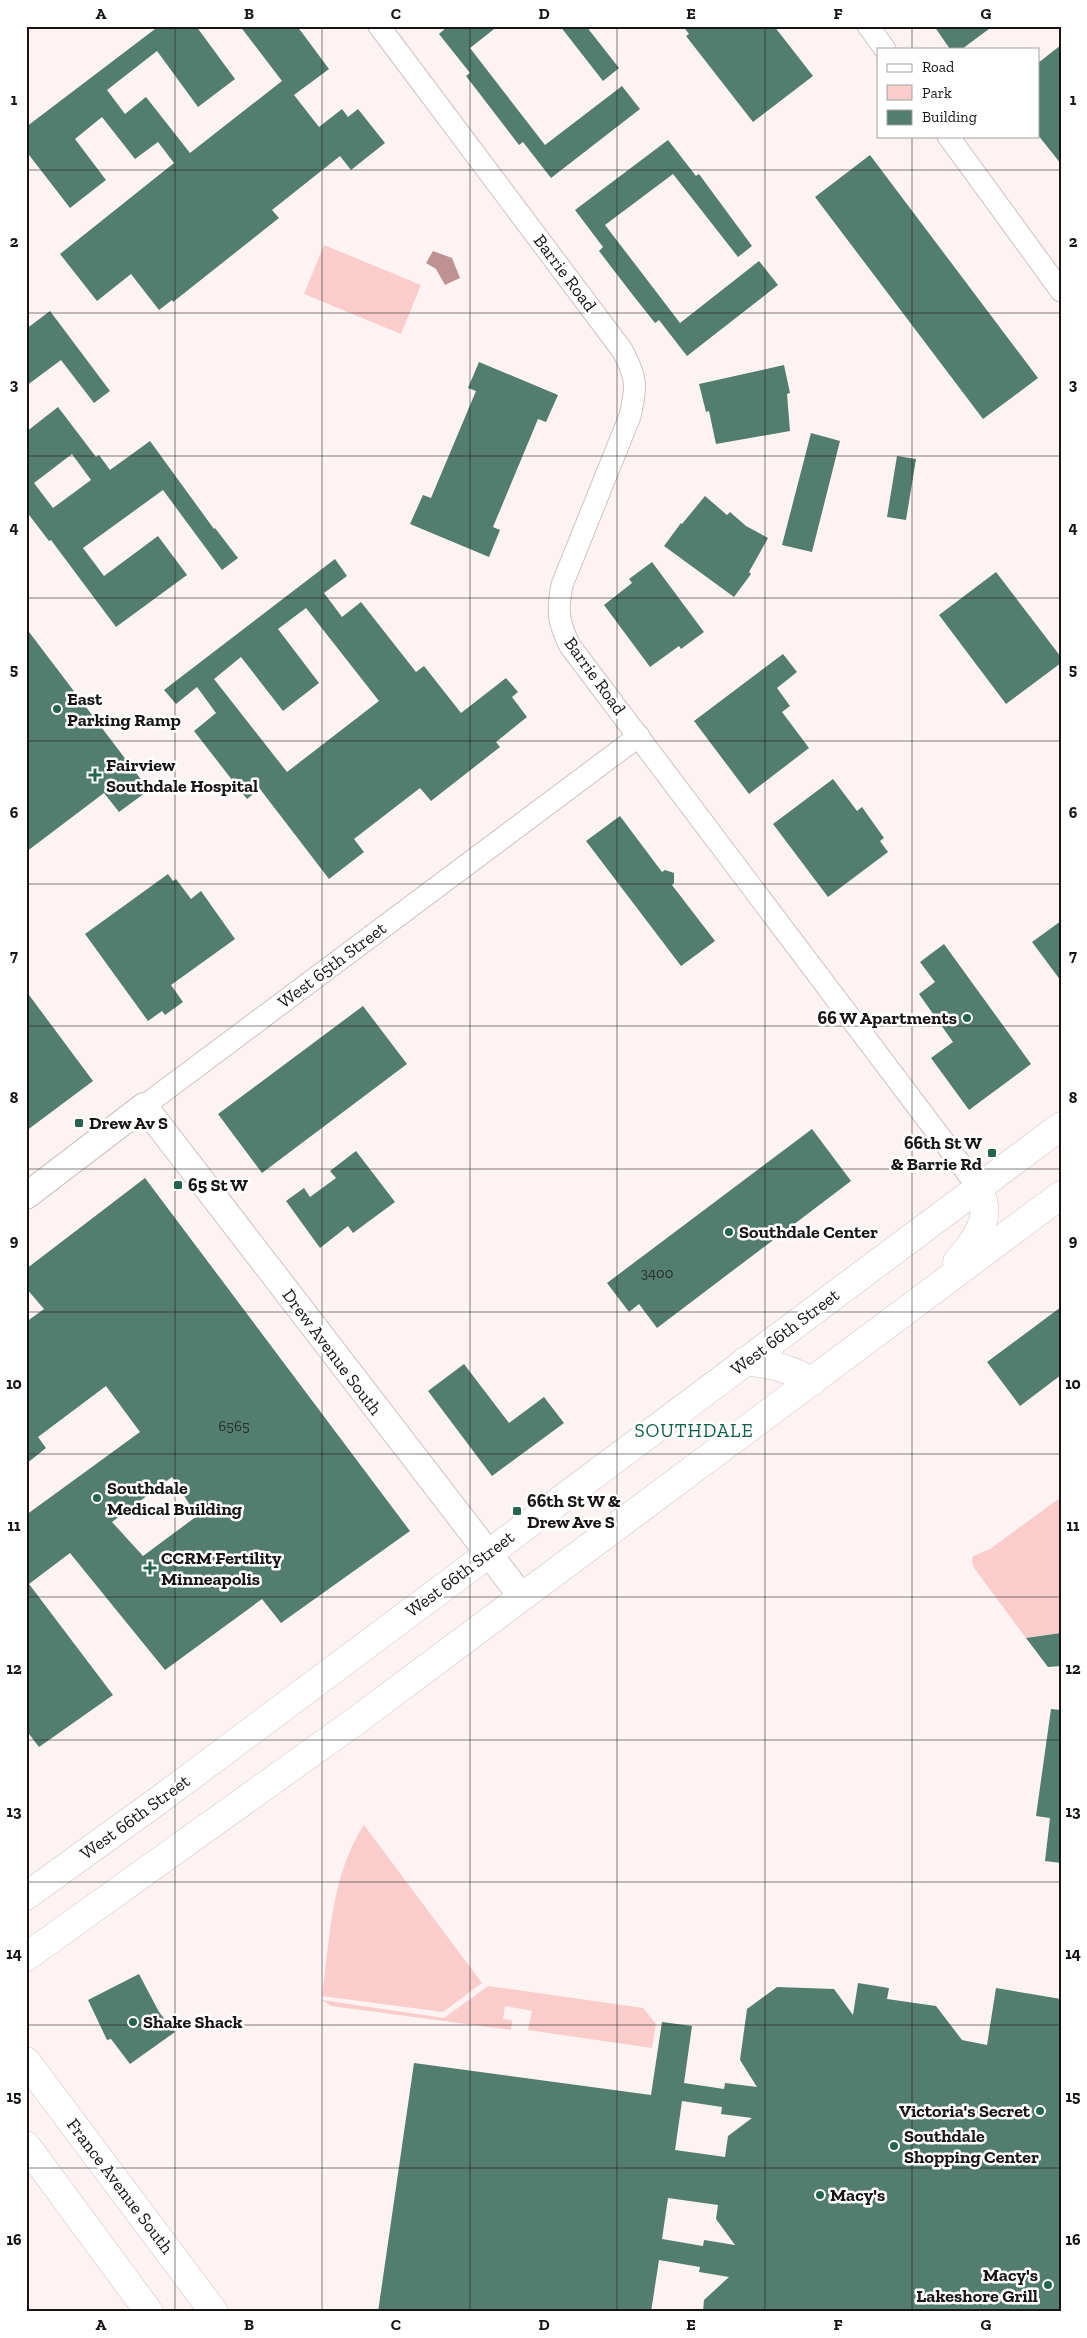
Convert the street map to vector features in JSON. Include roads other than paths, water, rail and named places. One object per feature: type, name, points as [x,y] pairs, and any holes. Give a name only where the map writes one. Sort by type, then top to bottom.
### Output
[{"type":"main road","name":"West 66th Street","points":[[26,1896],[159,1800],[1061,1126]]},
{"type":"main road","points":[[938,1287],[977,1237],[985,1207],[978,1187]]},
{"type":"main road","points":[[26,1957],[271,1783],[1061,1195]]},
{"type":"main road","points":[[746,1361],[773,1364],[799,1374],[812,1382]]},
{"type":"main road","name":"France Avenue South","points":[[26,2061],[214,2312]]},
{"type":"main road","points":[[26,2144],[149,2312]]},
{"type":"street","name":"Barrie Road","points":[[379,26],[622,350],[634,370],[636,394],[630,416],[562,585],[558,605],[561,627],[570,646],[978,1187]]},
{"type":"street","points":[[868,26],[883,48]]},
{"type":"street","points":[[949,138],[1061,291]]},
{"type":"street","name":"West 65th Street","points":[[26,1196],[639,736]]},
{"type":"street","name":"Drew Avenue South","points":[[144,1106],[522,1597]]},
{"type":"place","name":"East Parking Ramp","points":[[57,709]]},
{"type":"place","name":"Fairview Southdale Hospital","points":[[95,775]]},
{"type":"place","name":"66 W Apartments","points":[[967,1018]]},
{"type":"place","name":"Drew Av S","points":[[79,1123]]},
{"type":"place","name":"66th St W & Barrie Rd","points":[[992,1153]]},
{"type":"place","name":"65 St W","points":[[178,1185]]},
{"type":"place","name":"Southdale Center","points":[[729,1232]]},
{"type":"place","name":"Southdale Medical Building","points":[[97,1498]]},
{"type":"place","name":"66th St W & Drew Ave S","points":[[517,1511]]},
{"type":"place","name":"CCRM Fertility Minneapolis","points":[[150,1568]]},
{"type":"place","name":"Shake Shack","points":[[133,2022]]},
{"type":"place","name":"Victoria's Secret","points":[[1040,2111]]},
{"type":"place","name":"Southdale Shopping Center","points":[[894,2146]]},
{"type":"place","name":"Macy's","points":[[820,2195]]},
{"type":"place","name":"Macy's Lakeshore Grill","points":[[1048,2285]]},
{"type":"district","name":"SOUTHDALE","points":[[694,1430]]}]
